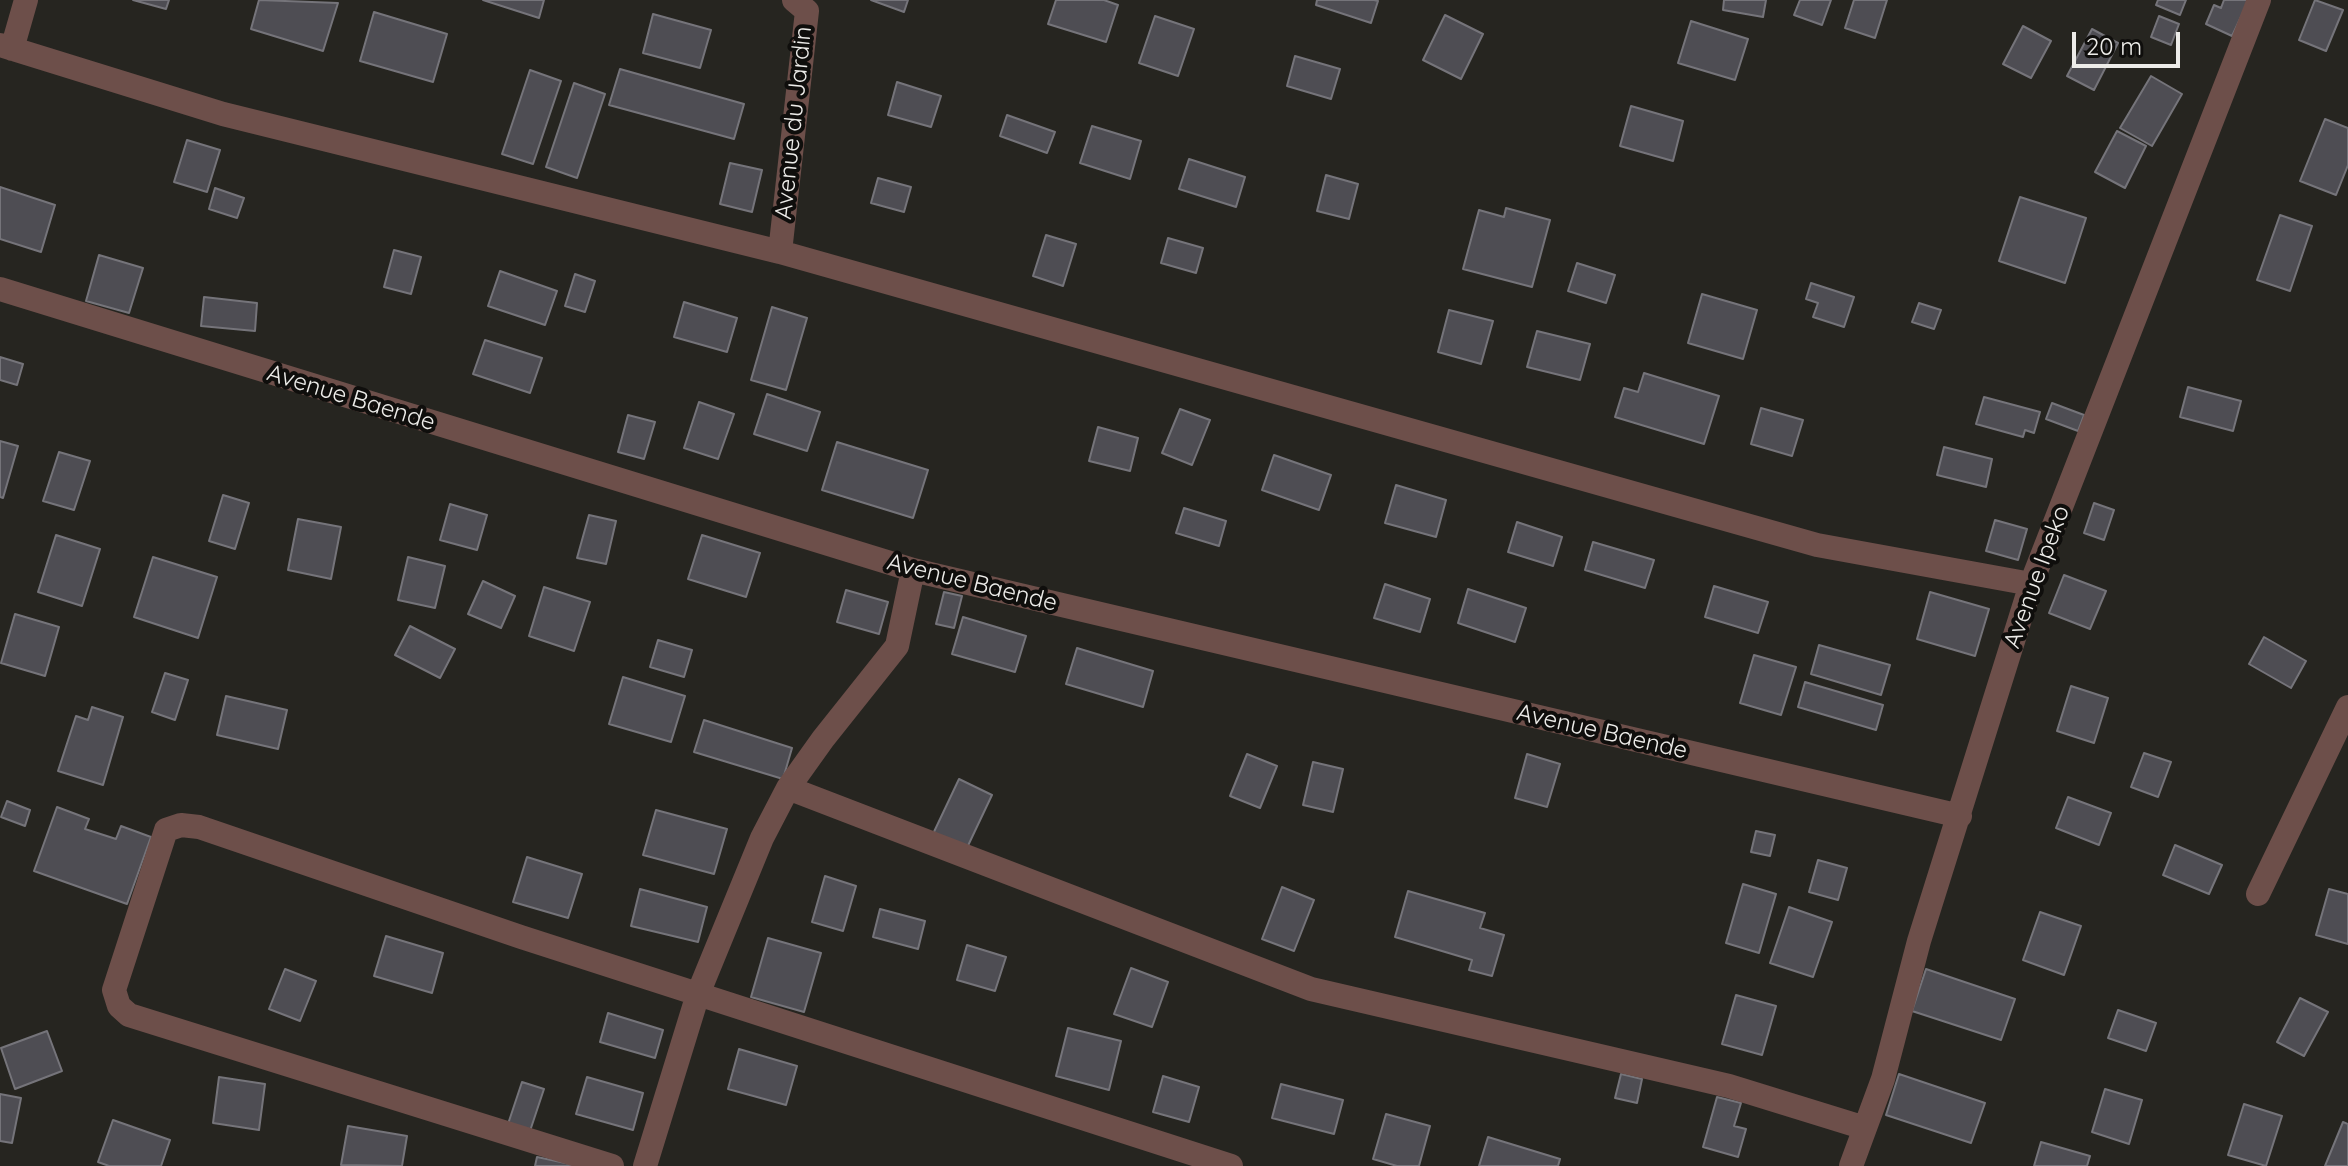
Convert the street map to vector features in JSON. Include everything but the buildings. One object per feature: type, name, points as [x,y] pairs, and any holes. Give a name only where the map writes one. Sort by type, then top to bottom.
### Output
[{"type":"street","points":[[26,0],[6,47],[223,114],[780,252],[1817,545],[2031,584]]},
{"type":"street","name":"Avenue du Jardin","points":[[780,252],[807,11],[794,0]]},
{"type":"street","name":"Avenue Ipeko","points":[[1851,1166],[2031,584],[2259,0]]},
{"type":"street","name":"Avenue Baende","points":[[0,289],[913,570],[1960,816]]},
{"type":"street","points":[[645,1166],[698,994],[762,838],[788,788],[897,646],[913,570]]},
{"type":"street","points":[[2258,894],[2348,707]]},
{"type":"street","points":[[788,788],[1311,989],[1729,1086],[1865,1128]]},
{"type":"street","points":[[612,1166],[129,1015],[119,1006],[114,990],[166,830],[181,825],[199,827],[698,994],[1231,1166]]}]
